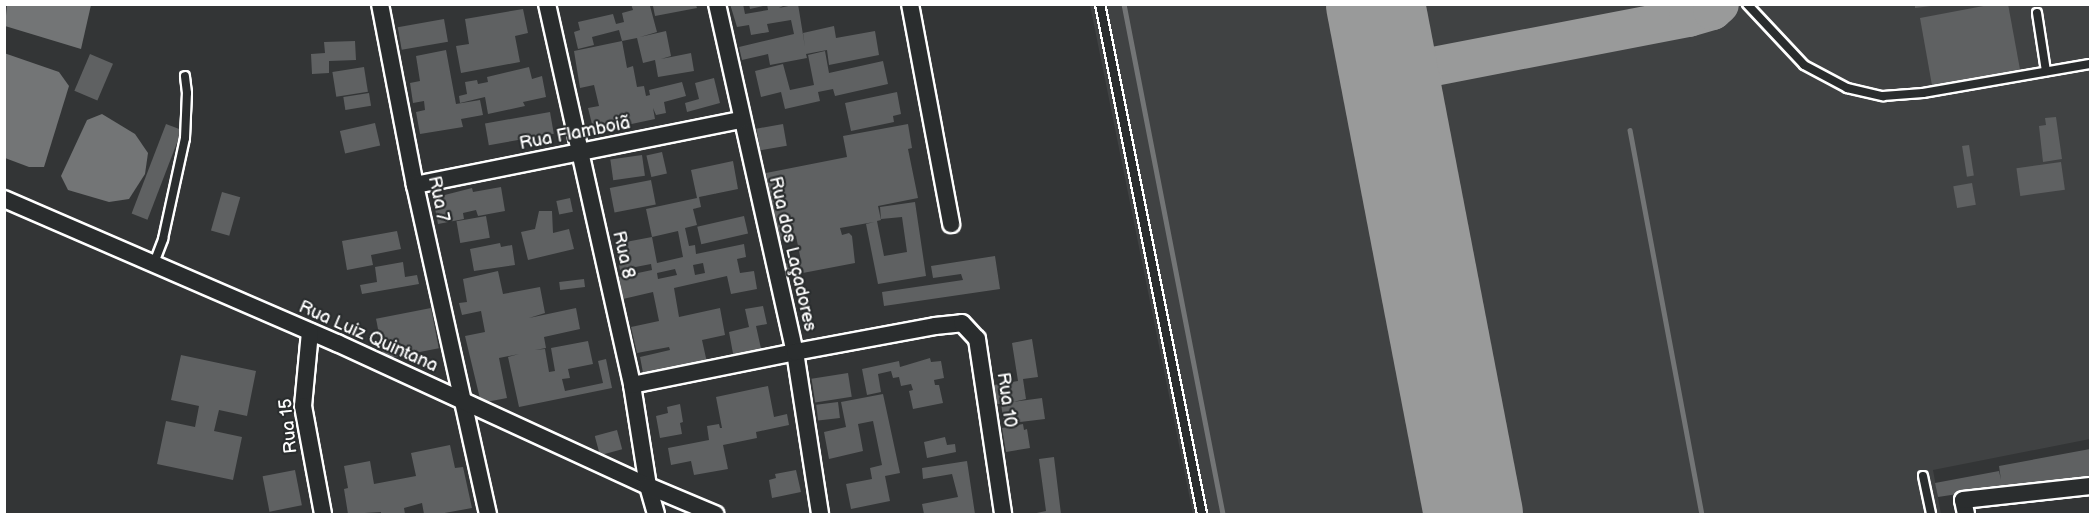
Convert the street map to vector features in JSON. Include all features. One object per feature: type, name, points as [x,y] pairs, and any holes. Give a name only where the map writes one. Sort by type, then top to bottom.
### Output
[{"type":"street","name":"Rua 7","points":[[380,4],[415,185],[462,400]]},
{"type":"street","name":"Rua 8","points":[[547,4],[632,385],[648,486],[656,514]]},
{"type":"street","name":"Rua dos Laçadores","points":[[717,4],[741,120],[795,351],[820,514]]},
{"type":"street","points":[[910,4],[951,224]]},
{"type":"street","name":"Rua Flamboiã","points":[[415,185],[580,154],[741,120]]},
{"type":"street","name":"Rua Luiz Quintana","points":[[4,199],[310,332],[648,486],[715,514]]},
{"type":"street","name":"Rua 10","points":[[795,351],[962,323],[977,339],[1003,514]]},
{"type":"street","name":"Rua 15","points":[[310,332],[303,406],[323,514]]},
{"type":"street","points":[[632,385],[795,351]]},
{"type":"street","points":[[462,400],[488,514]]},
{"type":"street","points":[[1965,514],[1963,500],[2091,486]]},
{"type":"lane","points":[[1100,4],[1202,514]]},
{"type":"lane","points":[[1747,4],[1804,66],[1847,88],[1883,96],[1923,93],[2091,64]]},
{"type":"lane","points":[[2037,13],[2046,71]]},
{"type":"lane","points":[[154,263],[163,239],[185,138],[188,93],[185,76]]},
{"type":"lane","points":[[1923,476],[1931,514]]},
{"type":"shaded area","points":[[7,5],[91,5],[81,49],[5,26]]},
{"type":"shaded area","points":[[1090,5],[2090,5],[2090,439],[1933,470],[1941,514],[1193,514]]},
{"type":"shaded area","points":[[4,53],[59,72],[69,86],[44,167],[29,167],[5,158]]},
{"type":"shaded area","points":[[102,114],[135,134],[148,153],[145,174],[129,199],[109,202],[68,190],[61,176],[87,120]]},
{"type":"building","points":[[631,4],[650,6],[657,32],[640,37],[666,31],[671,56],[661,59],[691,53],[694,71],[658,77],[655,60],[643,63],[637,38],[622,41],[619,30],[592,37],[594,45],[578,49],[574,32],[580,30],[578,22],[613,14],[616,24],[624,22],[622,13],[633,10]]},
{"type":"building","points":[[730,4],[743,4],[745,14],[768,10],[767,4],[787,4],[779,8],[798,4],[805,47],[803,33],[834,26],[836,38],[875,31],[879,55],[829,65],[827,50],[806,54],[807,58],[770,65],[768,54],[742,60],[739,47],[794,34],[791,20],[767,24],[769,32],[751,35],[749,25],[737,27]]},
{"type":"building","points":[[749,4],[762,4],[763,6],[750,9]]},
{"type":"building","points":[[1915,4],[1931,4],[1931,6],[1915,8]]},
{"type":"building","points":[[1994,4],[2008,4],[2021,75],[1933,91],[1920,18]]},
{"type":"building","points":[[696,5],[697,8],[655,16],[653,6]]},
{"type":"building","points":[[523,9],[528,33],[515,36],[520,62],[461,73],[456,46],[469,44],[465,19]]},
{"type":"building","points":[[444,19],[448,42],[402,50],[398,27]]},
{"type":"building","points":[[355,41],[356,60],[329,61],[329,73],[312,74],[311,54],[325,53],[324,42]]},
{"type":"building","points":[[622,41],[627,68],[633,66],[637,87],[644,86],[646,96],[650,95],[649,90],[682,82],[686,96],[664,102],[666,113],[656,115],[653,108],[655,119],[594,132],[588,108],[599,106],[594,85],[580,88],[574,51]]},
{"type":"building","points":[[446,50],[456,104],[480,100],[483,115],[461,119],[463,127],[420,134],[416,112],[425,110],[424,101],[413,103],[410,83],[420,81],[416,56]]},
{"type":"building","points":[[825,51],[829,73],[883,61],[888,84],[835,96],[833,89],[818,92],[820,101],[785,109],[781,92],[761,97],[755,71],[783,64],[790,90],[814,85],[808,55]]},
{"type":"building","points":[[90,54],[113,64],[97,101],[74,91]]},
{"type":"building","points":[[364,67],[368,92],[336,97],[332,72]]},
{"type":"building","points":[[529,67],[532,79],[542,76],[546,97],[523,102],[525,106],[488,114],[485,97],[460,103],[459,96],[467,94],[465,82],[477,80],[478,84],[488,82],[487,77]]},
{"type":"building","points":[[714,78],[720,103],[687,112],[685,103],[699,99],[695,83]]},
{"type":"building","points":[[897,92],[901,114],[893,116],[894,122],[851,131],[845,103]]},
{"type":"building","points":[[369,93],[371,106],[345,110],[343,97]]},
{"type":"building","points":[[550,112],[554,134],[489,145],[485,123]]},
{"type":"building","points":[[2056,117],[2062,159],[2043,162],[2039,126],[2046,125],[2045,118]]},
{"type":"building","points":[[375,123],[380,145],[345,154],[340,131]]},
{"type":"building","points":[[166,124],[182,130],[147,220],[132,214]]},
{"type":"building","points":[[783,124],[787,146],[760,150],[756,129]]},
{"type":"building","points":[[908,124],[912,148],[908,149],[918,198],[878,206],[881,220],[877,221],[884,256],[907,252],[902,217],[881,219],[880,207],[915,202],[926,276],[878,284],[866,224],[874,222],[840,228],[842,235],[849,233],[852,236],[855,263],[787,276],[784,264],[801,261],[796,236],[779,240],[766,173],[847,157],[843,136]]},
{"type":"building","points":[[1969,145],[1974,176],[1967,177],[1962,146]]},
{"type":"building","points":[[662,152],[667,173],[651,177],[646,156]]},
{"type":"building","points":[[642,155],[645,176],[613,180],[610,159]]},
{"type":"building","points":[[733,161],[738,189],[699,197],[701,207],[693,209],[697,225],[685,228],[689,246],[695,245],[696,254],[744,244],[746,257],[737,259],[740,273],[754,271],[757,289],[731,294],[727,276],[674,288],[679,317],[720,308],[725,335],[702,340],[708,367],[644,378],[640,357],[670,350],[669,347],[637,353],[631,327],[659,321],[653,292],[623,299],[619,277],[652,270],[651,264],[620,270],[615,244],[652,237],[646,209],[697,198],[691,170]],"holes":[[[678,231],[683,257],[657,263],[652,237]],[[703,263],[705,273],[695,275],[693,265]],[[675,269],[677,275],[658,279],[657,273]]]},
{"type":"building","points":[[2061,162],[2065,190],[2020,196],[2016,168]]},
{"type":"building","points":[[651,180],[656,205],[615,213],[610,188]]},
{"type":"building","points":[[1972,183],[1976,205],[1957,208],[1953,186]]},
{"type":"building","points":[[501,187],[505,211],[478,216],[476,210],[463,213],[464,219],[438,224],[433,198],[472,188],[473,192]]},
{"type":"building","points":[[222,192],[240,197],[229,236],[211,230]]},
{"type":"building","points":[[570,198],[573,212],[559,215],[556,201]]},
{"type":"building","points":[[539,211],[552,211],[553,233],[569,229],[574,249],[528,260],[521,232],[535,229]]},
{"type":"building","points":[[486,216],[490,238],[460,243],[456,221]]},
{"type":"building","points":[[744,216],[748,234],[701,244],[697,227]]},
{"type":"building","points":[[397,231],[401,249],[371,255],[373,265],[347,270],[342,241]]},
{"type":"building","points":[[500,243],[501,247],[512,245],[515,265],[474,271],[470,249]]},
{"type":"building","points":[[995,256],[1000,289],[884,306],[882,292],[963,280],[961,274],[933,278],[931,266]]},
{"type":"building","points":[[403,262],[405,277],[417,275],[419,284],[362,294],[360,285],[377,282],[375,267]]},
{"type":"building","points":[[498,271],[503,294],[540,287],[545,313],[529,318],[576,308],[580,329],[544,337],[546,348],[535,350],[545,349],[549,372],[555,371],[551,348],[588,341],[593,364],[568,369],[570,378],[562,379],[565,391],[603,383],[598,361],[606,359],[612,388],[519,407],[508,357],[519,354],[499,358],[507,398],[481,403],[465,336],[485,332],[481,311],[462,315],[459,303],[467,302],[463,279]]},
{"type":"building","points":[[584,279],[585,287],[560,290],[559,282]]},
{"type":"building","points":[[763,306],[767,324],[756,326],[762,353],[734,359],[729,332],[749,327],[745,309]]},
{"type":"building","points":[[431,308],[439,348],[384,359],[376,319]]},
{"type":"building","points":[[1032,339],[1038,377],[1023,379],[1026,399],[1013,402],[1042,398],[1045,419],[1004,424],[1001,404],[997,404],[994,385],[1018,381],[1012,343]]},
{"type":"building","points":[[181,355],[256,371],[247,416],[219,410],[214,431],[242,437],[233,480],[157,464],[166,421],[195,427],[199,406],[171,400]]},
{"type":"building","points":[[930,358],[931,362],[941,361],[944,378],[934,380],[935,385],[939,385],[943,403],[913,409],[909,391],[913,390],[911,384],[901,386],[899,377],[893,378],[891,371],[878,374],[881,392],[867,395],[862,369],[899,361],[900,367]]},
{"type":"building","points":[[848,373],[852,397],[815,402],[811,379]]},
{"type":"building","points":[[768,386],[774,417],[787,414],[789,425],[756,432],[757,438],[723,445],[728,469],[694,475],[691,461],[671,465],[668,448],[709,440],[707,426],[719,424],[722,428],[716,397]]},
{"type":"building","points":[[883,394],[900,473],[885,476],[890,501],[851,509],[846,484],[872,479],[870,468],[882,465],[873,421],[858,424],[863,451],[829,459],[824,432],[846,427],[841,402]]},
{"type":"building","points":[[838,402],[840,418],[818,421],[816,405]]},
{"type":"building","points":[[680,404],[682,434],[660,438],[656,416],[668,413],[667,407]]},
{"type":"building","points":[[1023,424],[1024,430],[1027,429],[1030,448],[1006,452],[1002,428]]},
{"type":"building","points":[[617,430],[622,449],[600,455],[595,436]]},
{"type":"building","points":[[945,437],[947,445],[955,444],[956,452],[927,458],[924,442]]},
{"type":"building","points":[[450,445],[455,468],[463,467],[472,508],[439,514],[424,514],[422,503],[404,508],[405,514],[381,514],[381,512],[348,514],[344,489],[348,488],[344,466],[370,461],[374,484],[416,476],[411,453]]},
{"type":"building","points":[[2090,449],[2090,482],[2050,489],[2049,480],[1938,497],[1935,483],[1999,471],[2001,480],[1999,466]]},
{"type":"building","points":[[1054,457],[1061,514],[1032,514],[1046,511],[1039,459]]},
{"type":"building","points":[[967,461],[975,514],[924,514],[922,504],[958,497],[952,474],[923,479],[922,468]]},
{"type":"building","points":[[295,470],[302,505],[269,512],[263,476]]},
{"type":"building","points":[[796,470],[801,492],[772,498],[769,480],[776,478],[775,474]]},
{"type":"waterway","points":[[1124,4],[1223,514]]},
{"type":"waterway","points":[[1630,130],[1702,514]]},
{"type":"taxiway","points":[[1395,109],[1404,85],[1428,67],[1688,17],[1712,10],[1719,4]]},
{"type":"taxiway","points":[[1381,36],[1399,58],[1416,66],[1428,67]]},
{"type":"runway","points":[[1375,4],[1473,514]]}]
